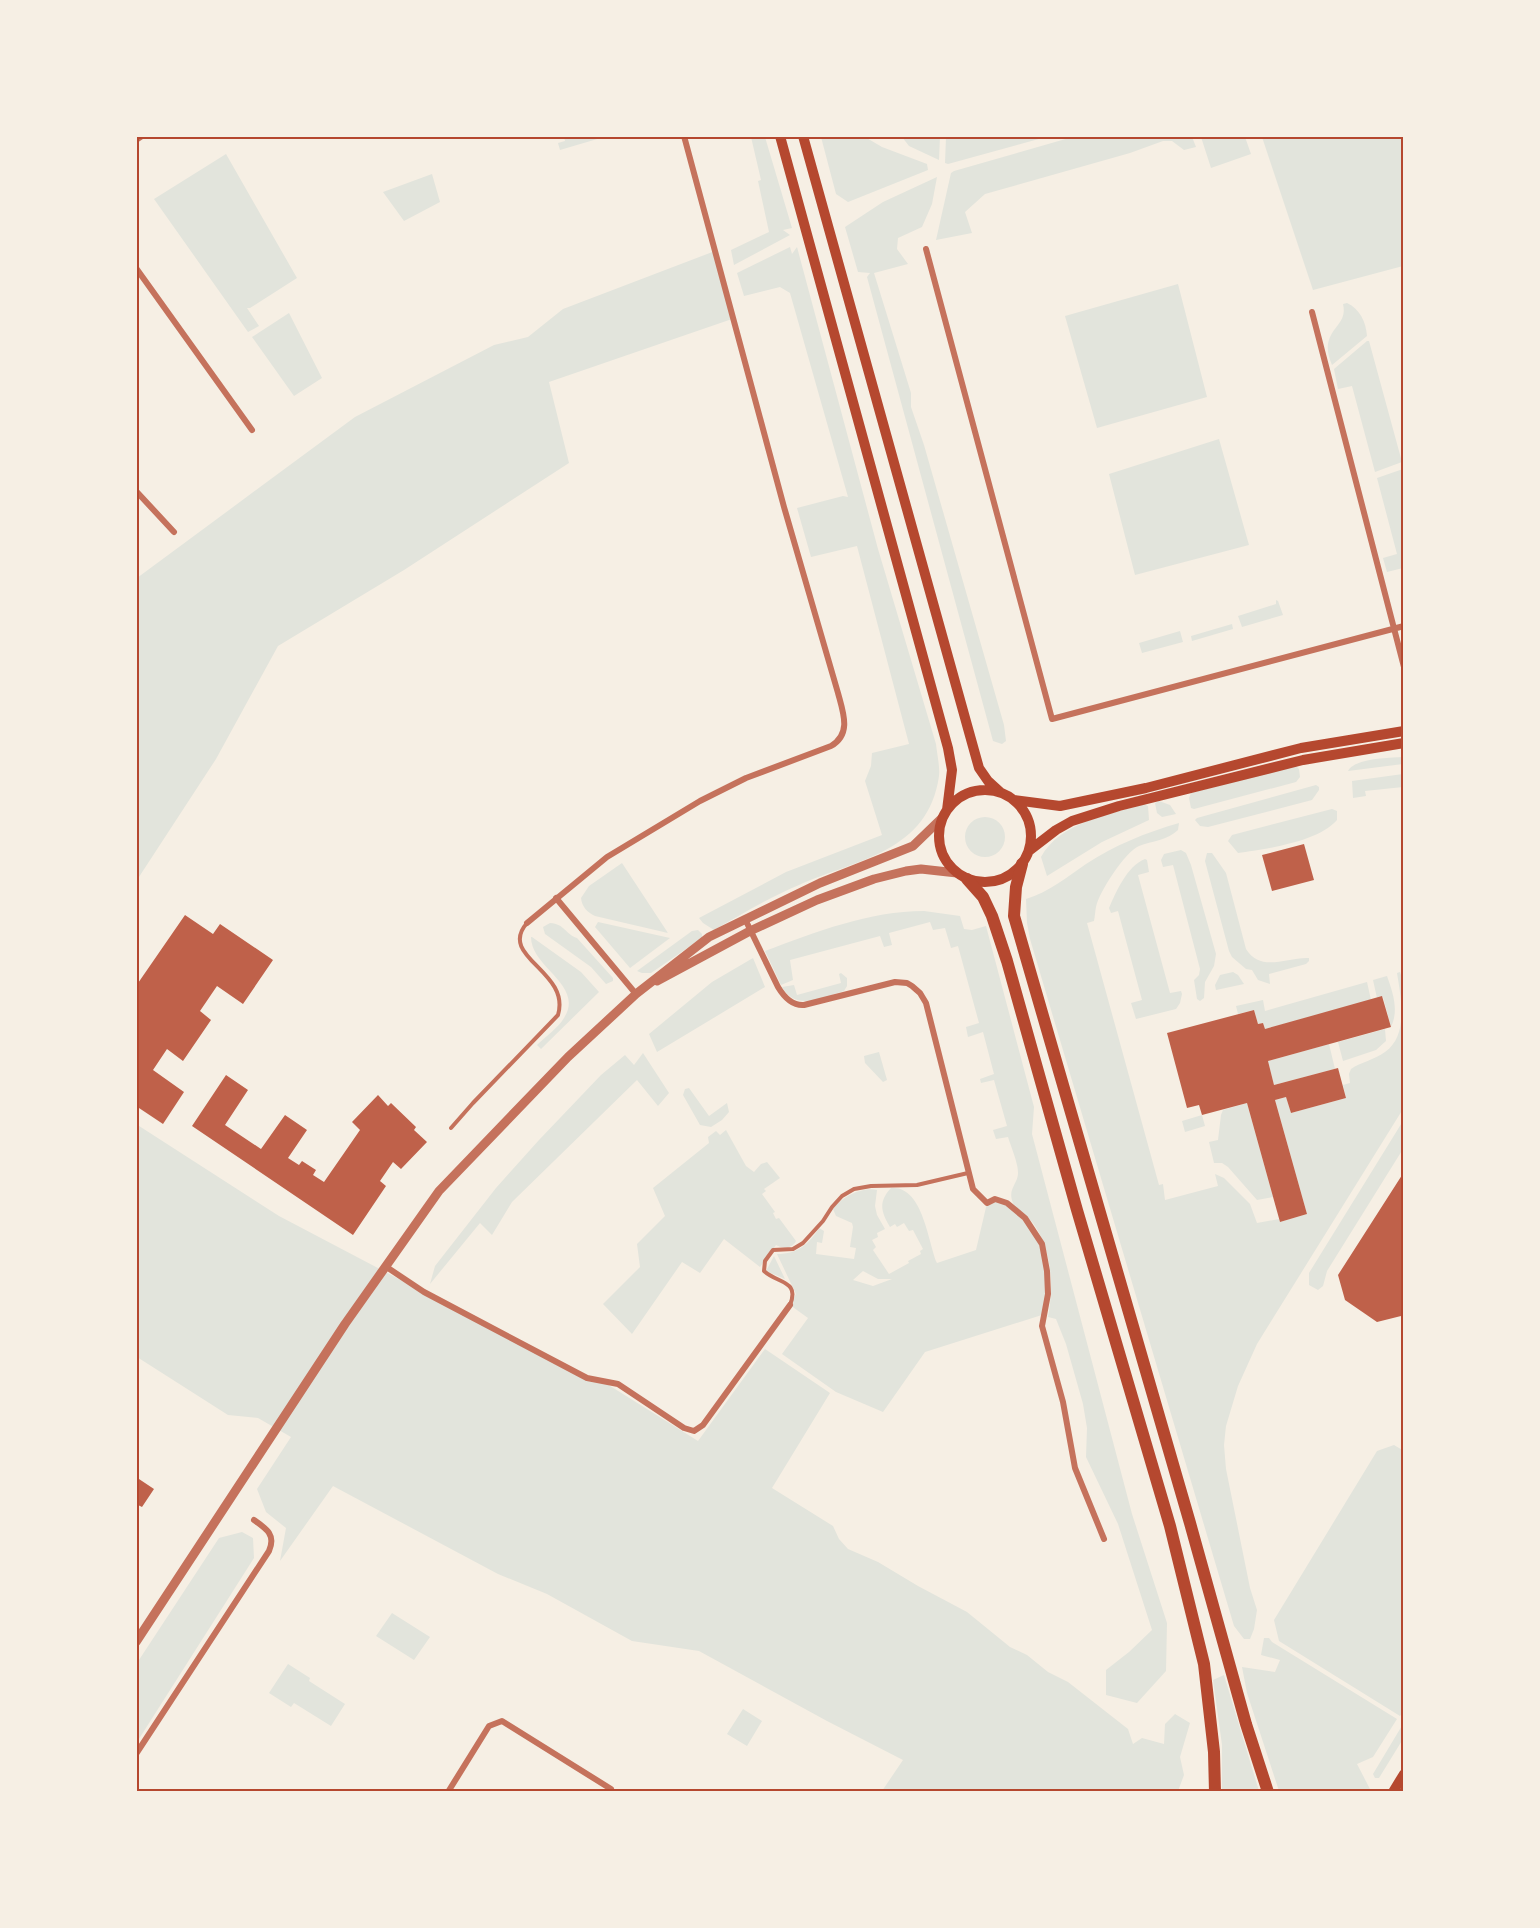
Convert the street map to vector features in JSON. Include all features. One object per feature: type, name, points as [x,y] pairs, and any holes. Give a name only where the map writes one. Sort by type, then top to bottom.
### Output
[{"type":"main road","points":[[780,136],[948,748],[951,770],[939,830],[942,854],[948,865],[983,897],[1007,961],[1170,1526],[1204,1664],[1214,1752],[1215,1791]]},
{"type":"main road","points":[[803,136],[979,768],[988,781],[1000,792],[1014,800],[1060,806],[1146,788],[1301,748],[1404,731]]},
{"type":"main road","points":[[1030,850],[1072,820],[1119,806],[1303,760],[1404,743]]},
{"type":"main road","points":[[944,814],[957,799],[970,792],[985,790],[1000,792]]},
{"type":"main road","points":[[1014,800],[1028,819],[1032,834],[1030,850],[1022,864],[1016,887],[1014,916],[1190,1523],[1245,1724],[1268,1791]]},
{"type":"main road","points":[[962,876],[982,883],[997,881],[1011,875],[1022,864]]},
{"type":"main road","points":[[1392,1791],[1404,1774]]},
{"type":"street","points":[[136,140],[142,136]]},
{"type":"street","points":[[527,923],[607,857],[700,801],[746,778],[831,746],[838,742],[844,726],[843,711],[801,566],[684,136]]},
{"type":"street","points":[[926,249],[1052,719],[1404,626]]},
{"type":"street","points":[[136,268],[252,430]]},
{"type":"street","points":[[1312,312],[1392,628],[1404,667]]},
{"type":"street","points":[[136,491],[174,532]]},
{"type":"street","points":[[136,1642],[345,1324],[440,1191],[568,1057],[636,994],[701,942],[820,883],[913,846],[944,814]]},
{"type":"street","points":[[647,986],[750,931],[817,900],[874,879],[921,869],[962,876]]},
{"type":"street","points":[[556,898],[636,994]]},
{"type":"street","points":[[745,919],[780,991],[794,1004],[804,1005],[894,982],[907,983],[920,993],[926,1003],[973,1189],[987,1203],[995,1200],[1007,1203],[1025,1218],[1042,1244],[1048,1294],[1042,1326],[1063,1402],[1075,1468],[1104,1539]]},
{"type":"street","points":[[385,1266],[424,1292],[587,1378],[618,1384],[684,1428],[694,1431],[703,1425],[790,1305]]},
{"type":"street","points":[[136,1754],[269,1551],[272,1540],[270,1534],[255,1520]]},
{"type":"street","points":[[448,1791],[489,1726],[502,1720],[611,1789],[609,1791]]},
{"type":"lane","points":[[452,1128],[473,1102],[558,1015],[560,1000],[556,988],[529,958],[521,944],[520,933],[527,923]]},
{"type":"lane","points":[[790,1305],[794,1296],[792,1289],[764,1271],[765,1261],[773,1250],[793,1249],[803,1243],[842,1196],[854,1189],[872,1186],[917,1185],[968,1173]]},
{"type":"shaded area","points":[[564,136],[604,137],[560,150],[558,143],[565,141]]},
{"type":"shaded area","points":[[946,136],[1046,137],[948,164],[945,163]]},
{"type":"shaded area","points":[[1076,136],[1192,137],[1196,147],[1184,150],[1172,141],[1163,141],[1130,153],[985,194],[965,212],[972,233],[936,240],[951,173]]},
{"type":"shaded area","points":[[751,137],[765,137],[792,228],[783,230],[790,235],[734,265],[731,250],[769,232],[758,181],[761,180]]},
{"type":"shaded area","points":[[821,137],[865,137],[882,147],[927,164],[928,170],[848,202],[836,194]]},
{"type":"shaded area","points":[[902,137],[940,137],[939,160],[909,146]]},
{"type":"shaded area","points":[[1201,137],[1245,137],[1251,154],[1211,168]]},
{"type":"shaded area","points":[[1262,137],[1403,137],[1403,266],[1313,290]]},
{"type":"shaded area","points":[[226,154],[297,278],[247,308],[259,326],[248,332],[154,199]]},
{"type":"shaded area","points":[[432,174],[440,202],[404,221],[383,192]]},
{"type":"shaded area","points":[[937,177],[932,204],[922,227],[898,238],[897,249],[908,264],[874,273],[911,393],[911,407],[924,445],[1004,725],[1006,741],[1002,744],[993,741],[867,277],[870,273],[858,272],[845,227],[883,202]]},
{"type":"shaded area","points":[[790,247],[792,254],[797,247],[878,549],[936,744],[939,776],[932,801],[921,821],[905,837],[866,859],[777,895],[714,930],[699,918],[786,872],[882,835],[865,781],[871,766],[872,753],[909,744],[857,546],[811,557],[797,508],[843,496],[848,497],[790,293],[780,287],[744,296],[737,273]]},
{"type":"shaded area","points":[[715,251],[732,319],[549,382],[569,463],[404,570],[278,646],[216,759],[137,880],[137,578],[355,417],[494,345],[528,337],[563,309]]},
{"type":"shaded area","points":[[1178,284],[1207,397],[1097,428],[1065,316]]},
{"type":"shaded area","points":[[1347,303],[1362,316],[1367,336],[1332,365],[1328,343],[1342,319],[1343,304]]},
{"type":"shaded area","points":[[289,313],[322,378],[294,396],[252,337]]},
{"type":"shaded area","points":[[1369,341],[1402,462],[1375,472],[1352,386],[1338,389],[1334,369]]},
{"type":"shaded area","points":[[1219,439],[1249,545],[1135,575],[1109,474]]},
{"type":"shaded area","points":[[1403,469],[1403,568],[1387,572],[1383,558],[1397,554],[1377,478]]},
{"type":"shaded area","points":[[1276,600],[1283,615],[1242,627],[1238,616],[1276,604]]},
{"type":"shaded area","points":[[1232,624],[1233,629],[1192,641],[1191,636]]},
{"type":"shaded area","points":[[1180,631],[1183,642],[1142,653],[1139,643]]},
{"type":"shaded area","points":[[1403,757],[1403,764],[1348,771],[1357,763],[1381,758]]},
{"type":"shaded area","points":[[1296,766],[1300,777],[1296,782],[1191,808],[1189,798],[1191,793]]},
{"type":"shaded area","points":[[1403,774],[1403,787],[1365,791],[1366,796],[1353,798],[1352,781]]},
{"type":"shaded area","points":[[1316,785],[1319,790],[1312,800],[1208,827],[1200,826],[1195,820],[1197,818]]},
{"type":"shaded area","points":[[1159,801],[1170,805],[1176,814],[1162,817],[1157,813],[1155,803]]},
{"type":"shaded area","points":[[1144,804],[1148,806],[1149,820],[1102,842],[1047,876],[1041,857],[1049,845],[1060,836],[1101,816]]},
{"type":"shaded area","points":[[1332,809],[1337,811],[1337,820],[1328,828],[1305,839],[1277,847],[1238,853],[1228,841],[1232,835]]},
{"type":"shaded area","points":[[985,817],[999,823],[1005,837],[999,851],[985,857],[971,851],[965,837],[971,823]]},
{"type":"shaded area","points":[[1179,823],[1178,830],[1174,833],[1139,846],[1127,856],[1113,873],[1102,892],[1094,921],[1087,923],[1159,1185],[1163,1184],[1165,1200],[1218,1186],[1215,1174],[1224,1178],[1250,1204],[1257,1223],[1279,1219],[1280,1222],[1307,1214],[1275,1100],[1286,1097],[1291,1113],[1346,1098],[1343,1085],[1350,1083],[1351,1069],[1385,1052],[1398,1036],[1402,1016],[1397,973],[1400,972],[1403,981],[1403,1109],[1257,1344],[1238,1386],[1226,1426],[1224,1445],[1226,1469],[1250,1588],[1257,1610],[1250,1639],[1244,1639],[1234,1626],[1027,923],[1026,899],[1050,888],[1119,845]]},
{"type":"shaded area","points":[[1181,850],[1186,853],[1191,865],[1216,954],[1214,966],[1205,982],[1204,998],[1200,1001],[1197,999],[1194,980],[1199,975],[1200,969],[1173,865],[1163,867],[1161,860],[1164,854]]},
{"type":"shaded area","points":[[1207,853],[1212,853],[1226,873],[1246,949],[1252,956],[1266,962],[1309,958],[1306,964],[1269,974],[1270,984],[1258,980],[1252,970],[1246,969],[1232,957],[1205,861]]},
{"type":"shaded area","points":[[1145,859],[1149,872],[1138,875],[1170,993],[1181,991],[1182,994],[1176,1009],[1136,1019],[1131,1003],[1142,1000],[1118,911],[1111,913],[1109,908],[1128,873]]},
{"type":"shaded area","points":[[622,863],[668,933],[595,916],[584,907],[581,898],[589,886]]},
{"type":"shaded area","points":[[924,911],[960,916],[964,929],[972,930],[986,926],[1034,1107],[1032,1134],[1132,1514],[1167,1623],[1166,1671],[1137,1703],[1106,1695],[1106,1670],[1152,1630],[1118,1524],[1086,1457],[1087,1428],[1083,1404],[1066,1344],[1056,1319],[1048,1317],[1051,1280],[1048,1256],[1033,1223],[1017,1209],[1011,1198],[1018,1177],[1017,1164],[1008,1137],[996,1139],[993,1130],[1007,1126],[994,1080],[981,1083],[980,1079],[994,1074],[983,1032],[968,1037],[966,1027],[979,1023],[958,946],[951,948],[945,928],[933,930],[930,922],[889,933],[892,945],[884,947],[880,936],[790,960],[793,980],[781,985],[765,951],[843,924],[883,915]]},
{"type":"shaded area","points":[[598,922],[670,938],[630,968],[595,927]]},
{"type":"shaded area","points":[[550,923],[559,925],[577,938],[613,978],[613,981],[606,984],[591,967],[545,934],[543,927]]},
{"type":"shaded area","points":[[698,930],[702,938],[651,973],[637,971],[692,931]]},
{"type":"shaded area","points":[[531,937],[581,972],[599,992],[541,1049],[537,1045],[555,1029],[564,1018],[569,1006],[568,996],[563,986],[539,958],[533,948]]},
{"type":"shaded area","points":[[753,958],[765,987],[657,1052],[649,1034],[712,982]]},
{"type":"shaded area","points":[[1233,972],[1244,984],[1216,990],[1215,985],[1220,975]]},
{"type":"shaded area","points":[[839,974],[847,978],[844,991],[819,999],[802,1001],[795,999],[788,995],[782,987],[794,985],[797,995],[841,983]]},
{"type":"shaded area","points":[[1387,976],[1395,1008],[1391,1027],[1383,997],[1377,998],[1373,980]]},
{"type":"shaded area","points":[[1367,982],[1371,1000],[1265,1029],[1263,1023],[1258,1024],[1254,1010],[1238,1014],[1236,1006],[1263,1000],[1265,1011]]},
{"type":"shaded area","points":[[1385,1029],[1386,1041],[1376,1050],[1343,1061],[1338,1042]]},
{"type":"shaded area","points":[[1329,1044],[1335,1069],[1274,1085],[1268,1061]]},
{"type":"shaded area","points":[[879,1052],[887,1080],[883,1082],[865,1063],[864,1056]]},
{"type":"shaded area","points":[[643,1053],[669,1093],[658,1106],[637,1080],[512,1202],[492,1235],[480,1223],[430,1284],[435,1266],[496,1188],[539,1140],[601,1075],[625,1055],[634,1065]]},
{"type":"shaded area","points":[[689,1088],[709,1116],[727,1103],[729,1112],[711,1127],[700,1125],[683,1095],[685,1089]]},
{"type":"shaded area","points":[[1247,1103],[1273,1197],[1257,1200],[1228,1167],[1222,1163],[1214,1163],[1209,1142],[1218,1140],[1223,1110]]},
{"type":"shaded area","points":[[1202,1115],[1205,1126],[1185,1132],[1182,1121]]},
{"type":"shaded area","points":[[1403,1121],[1403,1149],[1327,1271],[1323,1286],[1318,1290],[1309,1285],[1309,1273]]},
{"type":"shaded area","points":[[136,1124],[279,1216],[587,1378],[607,1384],[698,1441],[765,1349],[830,1393],[772,1488],[833,1526],[839,1539],[848,1549],[878,1562],[967,1612],[1010,1647],[1027,1655],[1048,1672],[1068,1682],[1128,1729],[1133,1744],[1142,1738],[1164,1744],[1165,1724],[1175,1714],[1190,1723],[1180,1757],[1184,1775],[1178,1791],[882,1791],[903,1760],[699,1651],[632,1641],[547,1594],[498,1574],[333,1486],[280,1561],[286,1528],[266,1512],[257,1489],[291,1437],[258,1418],[228,1415],[137,1357]]},
{"type":"shaded area","points":[[726,1130],[746,1166],[754,1172],[761,1164],[767,1162],[780,1178],[764,1189],[766,1191],[762,1194],[775,1212],[773,1213],[776,1219],[779,1218],[796,1241],[787,1248],[776,1245],[760,1267],[724,1239],[700,1273],[682,1262],[632,1334],[603,1304],[640,1267],[637,1244],[665,1216],[653,1188],[709,1143],[708,1137],[716,1131],[720,1135]]},
{"type":"shaded area","points":[[891,1188],[902,1190],[917,1205],[923,1216],[937,1263],[976,1250],[987,1203],[995,1199],[1007,1203],[1035,1232],[1047,1271],[1045,1314],[925,1352],[883,1412],[836,1392],[782,1354],[808,1318],[790,1305],[796,1294],[777,1254],[784,1254],[802,1247],[819,1228],[824,1231],[822,1243],[817,1242],[816,1254],[854,1259],[856,1248],[850,1247],[852,1223],[836,1216],[833,1209],[841,1200],[871,1189],[877,1190],[875,1206],[885,1229],[877,1233],[878,1237],[872,1240],[876,1247],[873,1250],[889,1274],[909,1263],[908,1261],[921,1254],[920,1251],[923,1249],[913,1230],[909,1231],[904,1223],[897,1227],[895,1224],[890,1227],[882,1207]],"holes":[[[863,1271],[878,1279],[892,1279],[873,1286],[853,1280]]]},
{"type":"shaded area","points":[[774,1256],[785,1279],[766,1271]]},
{"type":"shaded area","points":[[1394,1445],[1404,1451],[1404,1711],[1400,1716],[1279,1641],[1274,1620],[1377,1451]]},
{"type":"shaded area","points":[[242,1532],[253,1538],[254,1558],[137,1742],[137,1663],[219,1538]]},
{"type":"shaded area","points":[[392,1613],[430,1637],[414,1660],[376,1636]]},
{"type":"shaded area","points":[[1264,1638],[1269,1638],[1397,1719],[1373,1757],[1357,1764],[1371,1791],[1279,1791],[1247,1693],[1242,1667],[1275,1672],[1280,1660],[1261,1655]]},
{"type":"shaded area","points":[[288,1664],[310,1678],[309,1681],[345,1704],[331,1726],[294,1703],[291,1707],[269,1693]]},
{"type":"shaded area","points":[[1224,1675],[1259,1791],[1222,1791],[1222,1745],[1213,1680]]},
{"type":"shaded area","points":[[743,1709],[762,1721],[747,1746],[727,1734]]},
{"type":"shaded area","points":[[1403,1724],[1403,1739],[1379,1778],[1375,1778],[1373,1774]]},
{"type":"building","points":[[1304,844],[1314,880],[1272,891],[1262,855]]},
{"type":"building","points":[[185,915],[213,934],[220,924],[273,960],[243,1004],[217,986],[200,1011],[211,1020],[183,1061],[167,1049],[153,1070],[184,1092],[163,1124],[136,1106],[136,986]]},
{"type":"building","points":[[1382,996],[1391,1027],[1268,1061],[1274,1085],[1338,1068],[1346,1098],[1291,1113],[1286,1097],[1275,1100],[1307,1214],[1280,1222],[1247,1103],[1202,1115],[1199,1105],[1187,1108],[1167,1033],[1254,1010],[1258,1024],[1263,1023],[1265,1029]]},
{"type":"building","points":[[226,1075],[248,1090],[225,1125],[261,1149],[285,1115],[307,1130],[288,1158],[299,1165],[302,1161],[316,1170],[313,1175],[324,1182],[360,1130],[352,1122],[378,1095],[388,1106],[391,1103],[416,1127],[414,1130],[427,1142],[401,1169],[393,1162],[380,1181],[386,1186],[353,1235],[192,1126]]},
{"type":"building","points":[[1404,1172],[1404,1311],[1401,1316],[1377,1322],[1345,1300],[1338,1275]]},
{"type":"building","points":[[136,1477],[154,1489],[142,1507],[136,1504]]}]
